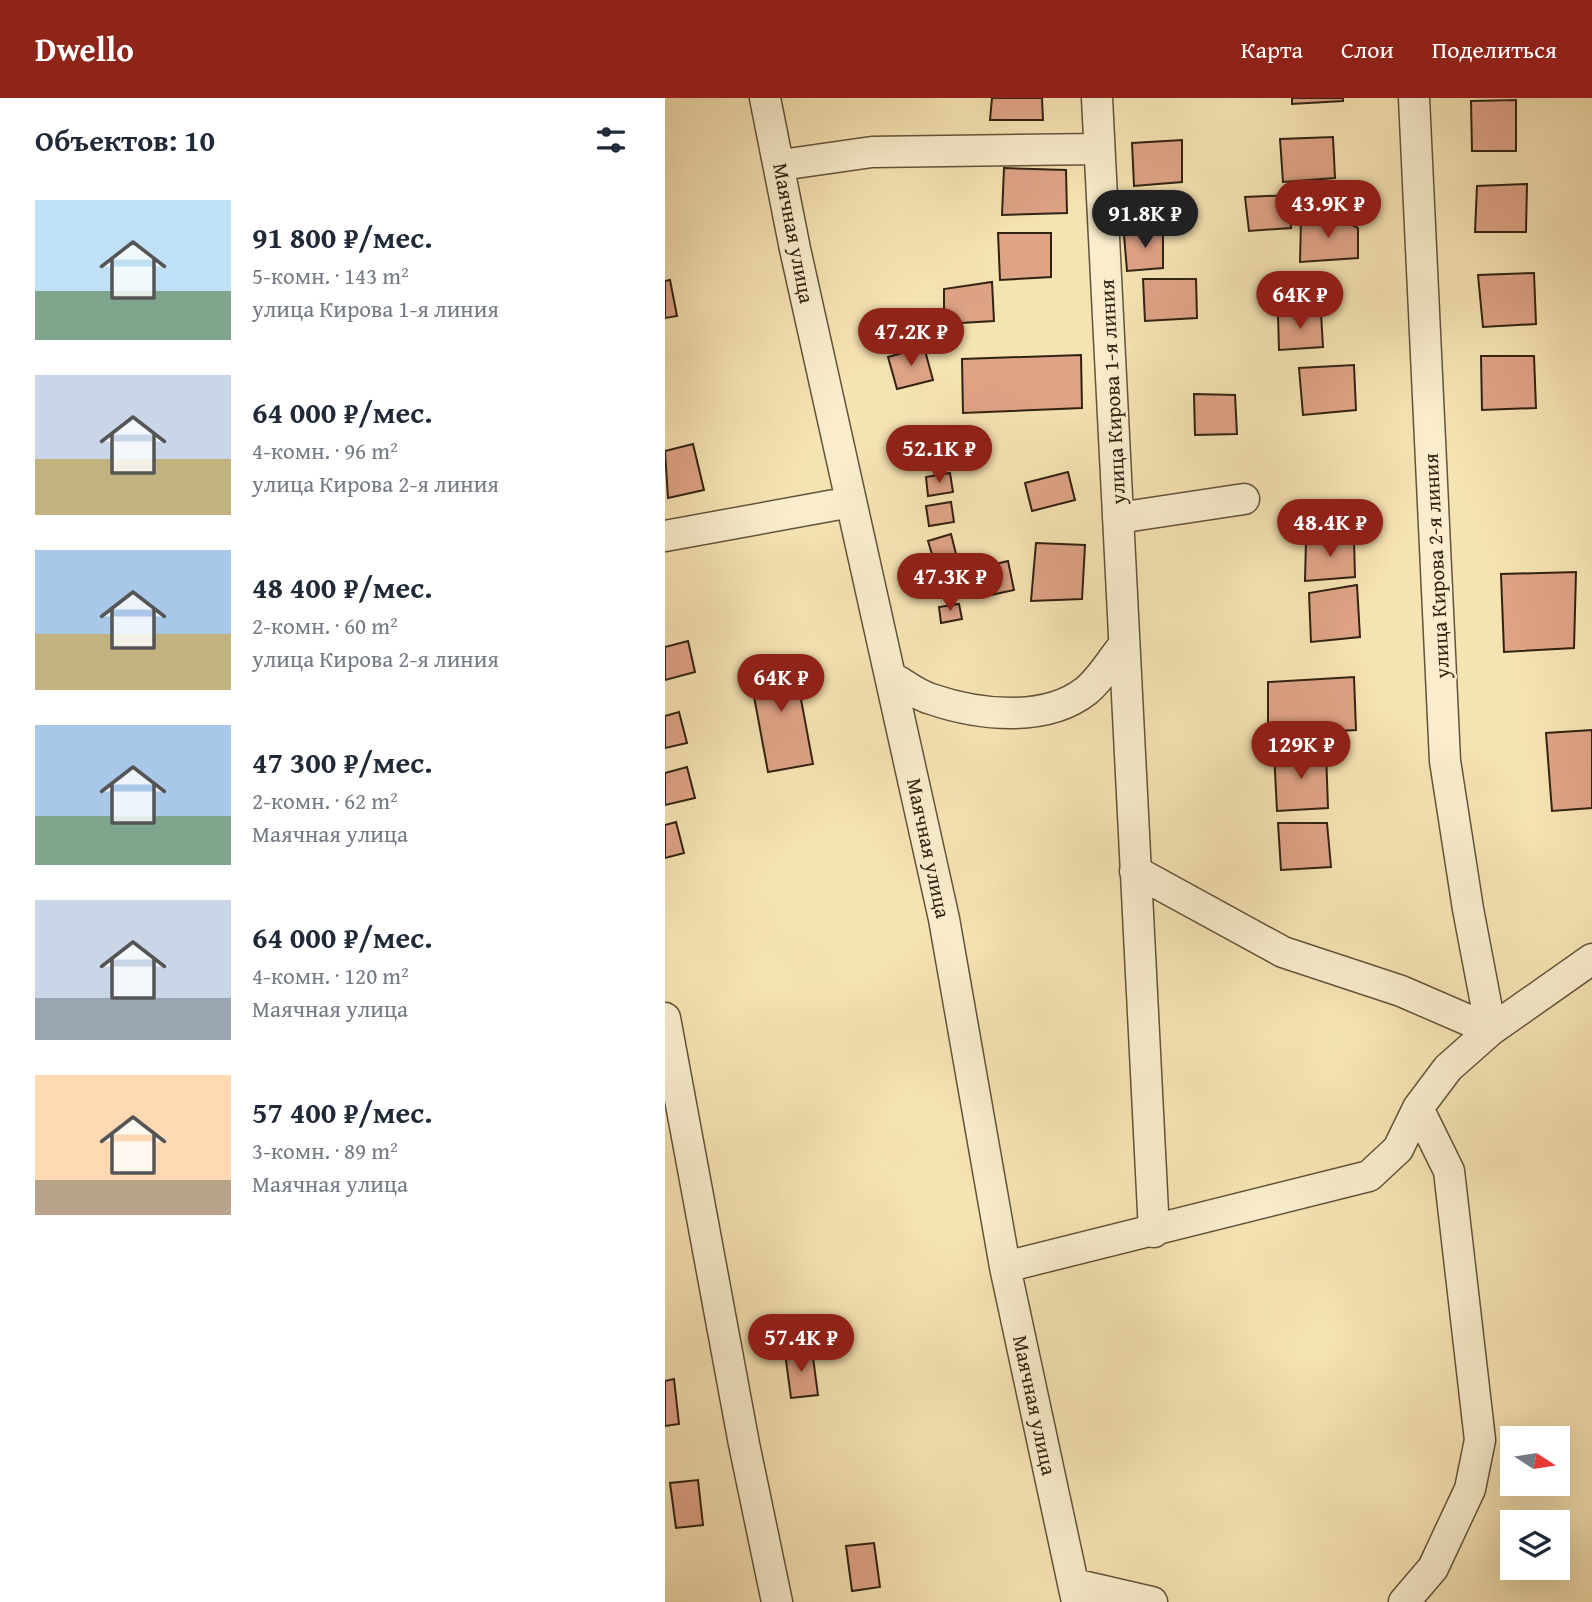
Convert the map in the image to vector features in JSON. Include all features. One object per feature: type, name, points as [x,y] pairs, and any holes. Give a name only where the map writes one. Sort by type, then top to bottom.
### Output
[{"type":"street","name":"Маячная улица","points":[[765,98],[781,165],[795,249],[893,678],[944,919],[1005,1267],[1075,1593]]},
{"type":"street","name":"улица Кирова 1-я линия","points":[[1097,98],[1154,1232]]},
{"type":"street","name":"улица Кирова 2-я линия","points":[[1414,98],[1445,761],[1468,909],[1491,1030]]},
{"type":"street","points":[[781,165],[872,152],[1099,149]]},
{"type":"street","points":[[1118,518],[1244,499]]},
{"type":"street","points":[[665,536],[851,502]]},
{"type":"street","points":[[893,678],[929,699],[960,706],[1007,713],[1055,710],[1087,690],[1124,645]]},
{"type":"street","points":[[1135,871],[1283,952],[1401,991],[1491,1030]]},
{"type":"street","points":[[1005,1267],[1154,1232],[1369,1176],[1398,1149],[1418,1108],[1448,1068],[1491,1030],[1592,959]]},
{"type":"street","points":[[665,1018],[744,1444],[777,1602]]},
{"type":"street","points":[[1404,1602],[1433,1568],[1470,1489],[1480,1440],[1449,1171],[1418,1108]]},
{"type":"street","points":[[1075,1593],[1152,1602]]},
{"type":"building","points":[[992,98],[1042,98],[1043,120],[990,120]]},
{"type":"building","points":[[1292,98],[1343,98],[1343,101],[1292,104]]},
{"type":"building","points":[[1516,100],[1516,151],[1472,151],[1471,101]]},
{"type":"building","points":[[1333,137],[1335,178],[1283,182],[1280,139]]},
{"type":"building","points":[[1182,140],[1182,182],[1134,186],[1132,143]]},
{"type":"building","points":[[1004,168],[1066,170],[1067,213],[1002,215]]},
{"type":"building","points":[[1527,184],[1526,232],[1475,232],[1477,186]]},
{"type":"building","points":[[1290,195],[1291,228],[1249,231],[1245,197]]},
{"type":"building","points":[[1341,219],[1358,228],[1358,258],[1300,262],[1301,220]]},
{"type":"building","points":[[1163,228],[1163,268],[1127,271],[1124,235]]},
{"type":"building","points":[[998,233],[1051,233],[1051,277],[1000,280]]},
{"type":"building","points":[[1534,273],[1536,324],[1483,327],[1478,275]]},
{"type":"building","points":[[1143,279],[1196,279],[1197,318],[1145,321]]},
{"type":"building","points":[[670,280],[677,316],[665,318],[665,281]]},
{"type":"building","points":[[992,282],[994,321],[944,324],[944,289]]},
{"type":"building","points":[[1321,313],[1323,347],[1279,350],[1278,315]]},
{"type":"building","points":[[924,347],[933,380],[897,389],[888,357]]},
{"type":"building","points":[[1081,355],[1082,408],[963,413],[962,359]]},
{"type":"building","points":[[1481,356],[1534,356],[1536,408],[1482,410]]},
{"type":"building","points":[[1354,365],[1356,410],[1303,415],[1299,368]]},
{"type":"building","points":[[1194,394],[1235,395],[1237,434],[1195,435]]},
{"type":"building","points":[[937,431],[940,462],[907,465],[904,434]]},
{"type":"building","points":[[693,444],[704,490],[668,498],[665,451]]},
{"type":"building","points":[[1068,472],[1075,500],[1032,511],[1025,483]]},
{"type":"building","points":[[950,473],[953,492],[928,496],[926,477]]},
{"type":"building","points":[[951,502],[954,522],[929,526],[926,506]]},
{"type":"building","points":[[951,534],[956,554],[934,561],[928,541]]},
{"type":"building","points":[[1354,538],[1355,577],[1305,581],[1306,539]]},
{"type":"building","points":[[1036,543],[1085,545],[1082,599],[1031,601]]},
{"type":"building","points":[[1008,561],[1014,590],[977,598],[971,570]]},
{"type":"building","points":[[958,570],[963,589],[943,594],[938,575]]},
{"type":"building","points":[[1576,572],[1574,648],[1504,652],[1501,574]]},
{"type":"building","points":[[1357,585],[1360,637],[1311,642],[1309,593]]},
{"type":"building","points":[[959,604],[962,619],[941,623],[939,607]]},
{"type":"building","points":[[688,641],[695,672],[665,680],[665,647]]},
{"type":"building","points":[[793,656],[813,764],[768,772],[748,664]]},
{"type":"building","points":[[1354,677],[1356,730],[1268,735],[1268,682]]},
{"type":"building","points":[[679,712],[687,743],[665,748],[665,716]]},
{"type":"building","points":[[1592,730],[1592,808],[1552,811],[1546,733]]},
{"type":"building","points":[[1274,752],[1326,752],[1328,808],[1277,811]]},
{"type":"building","points":[[687,767],[695,798],[665,805],[665,773]]},
{"type":"building","points":[[676,822],[684,853],[665,858],[665,825]]},
{"type":"building","points":[[1278,823],[1327,823],[1331,867],[1281,870]]},
{"type":"building","points":[[812,1350],[818,1395],[791,1398],[785,1353]]},
{"type":"building","points":[[674,1379],[679,1424],[665,1426],[665,1381]]},
{"type":"building","points":[[698,1480],[703,1525],[676,1528],[670,1483]]},
{"type":"building","points":[[874,1543],[880,1587],[852,1591],[846,1546]]}]
